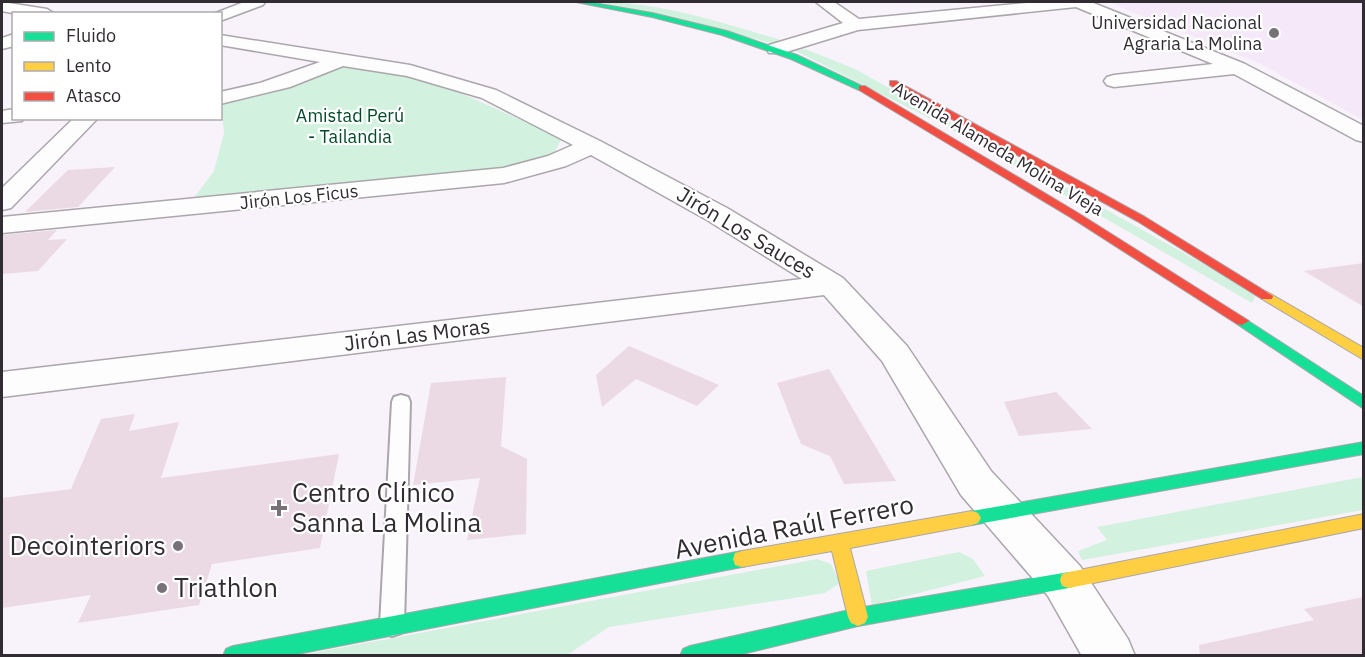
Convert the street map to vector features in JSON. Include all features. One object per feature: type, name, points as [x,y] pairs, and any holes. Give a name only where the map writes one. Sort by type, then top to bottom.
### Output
[{"type":"street","points":[[222,15],[257,2]]},
{"type":"street","name":"Avenida Alameda Molina Vieja","points":[[579,2],[778,42],[903,112],[1098,229],[1364,404]]},
{"type":"street","points":[[647,2],[734,21]]},
{"type":"street","points":[[824,2],[856,25]]},
{"type":"street","points":[[778,42],[799,41],[856,25],[1078,2],[1238,68],[1364,135]]},
{"type":"street","points":[[2,6],[36,12]]},
{"type":"street","name":"Jirón Los Sauces","points":[[222,40],[410,70],[489,94],[634,168],[717,214],[832,285],[895,354],[960,460],[1002,514],[1064,581],[1110,656]]},
{"type":"street","points":[[799,41],[818,49]]},
{"type":"street","points":[[222,98],[260,91],[303,77],[343,59]]},
{"type":"street","points":[[1114,81],[1238,68]]},
{"type":"street","name":"Avenida Alameda Molina Vieja","points":[[877,74],[1130,213],[1364,355]]},
{"type":"street","points":[[2,202],[85,120]]},
{"type":"street","name":"Jirón Los Ficus","points":[[2,225],[504,176],[557,161],[592,146]]},
{"type":"street","points":[[504,176],[634,168]]},
{"type":"street","name":"Jirón Las Moras","points":[[2,385],[832,285]]},
{"type":"street","points":[[1240,322],[1290,310]]},
{"type":"street","name":"Avenida Raúl Ferrero","points":[[233,656],[838,541],[1002,514],[1364,448]]},
{"type":"street","points":[[690,656],[858,617],[1064,581],[1364,521]]},
{"type":"street","points":[[838,541],[858,617]]},
{"type":"lane","points":[[392,626],[401,402]]},
{"type":"shaded area","name":"Universidad Nacional Agraria La Molina","points":[[1108,2],[1363,2],[1363,120],[1261,64]]},
{"type":"green space","points":[[599,2],[668,10],[781,40],[780,43],[772,43]]},
{"type":"green space","points":[[805,49],[855,69],[1223,275],[1255,296],[1252,303],[945,126],[794,50]]},
{"type":"green space","name":"Amistad Perú - Tailandia","points":[[343,63],[403,75],[447,87],[562,138],[554,153],[534,162],[486,172],[191,202],[214,171],[224,133],[222,101],[298,84]]},
{"type":"green space","points":[[1363,477],[1363,510],[1082,560],[1078,551],[1107,540],[1097,527]]},
{"type":"green space","points":[[959,552],[973,559],[985,576],[872,605],[866,571]]},
{"type":"green space","points":[[817,559],[831,564],[840,583],[825,593],[609,627],[567,655],[296,656]]},
{"type":"building","points":[[115,167],[78,207],[25,212],[68,170]]},
{"type":"building","points":[[57,230],[48,240],[67,239],[38,271],[2,274],[2,235]]},
{"type":"building","points":[[1364,263],[1364,307],[1304,271]]},
{"type":"building","points":[[629,346],[719,385],[697,406],[636,379],[602,407],[596,375]]},
{"type":"building","points":[[829,369],[896,481],[844,484],[830,456],[801,444],[777,383]]},
{"type":"building","points":[[506,377],[501,446],[527,459],[526,534],[467,540],[480,478],[413,485],[431,383]]},
{"type":"building","points":[[1056,392],[1092,429],[1019,436],[1004,402]]},
{"type":"building","points":[[135,414],[129,431],[179,422],[161,478],[339,454],[320,548],[212,564],[199,605],[78,623],[91,595],[2,608],[2,498],[71,489],[101,419]]},
{"type":"building","points":[[1364,597],[1364,656],[1200,656],[1199,645],[1314,620],[1304,609]]},
{"type":"traffic: fast","points":[[579,2],[652,15],[724,33],[794,57],[862,88]]},
{"type":"traffic: fast","points":[[1242,321],[1364,404]]},
{"type":"traffic: fast","points":[[972,518],[1364,448]]},
{"type":"traffic: fast","points":[[233,656],[742,559]]},
{"type":"traffic: fast","points":[[690,656],[858,617],[1069,580]]},
{"type":"traffic: slow","points":[[1267,296],[1364,355]]},
{"type":"traffic: slow","points":[[742,559],[972,518]]},
{"type":"traffic: slow","points":[[1069,580],[1364,521]]},
{"type":"traffic: slow","points":[[839,541],[858,617]]},
{"type":"traffic: jam","points":[[893,83],[1141,219],[1267,296]]},
{"type":"traffic: jam","points":[[862,88],[1074,215],[1242,321]]},
{"type":"place","name":"Universidad Nacional Agraria La Molina","points":[[1274,33]]},
{"type":"place","name":"Centro Clínico Sanna La Molina","points":[[279,508]]},
{"type":"place","name":"Decointeriors","points":[[178,546]]},
{"type":"place","name":"Triathlon","points":[[162,588]]}]
